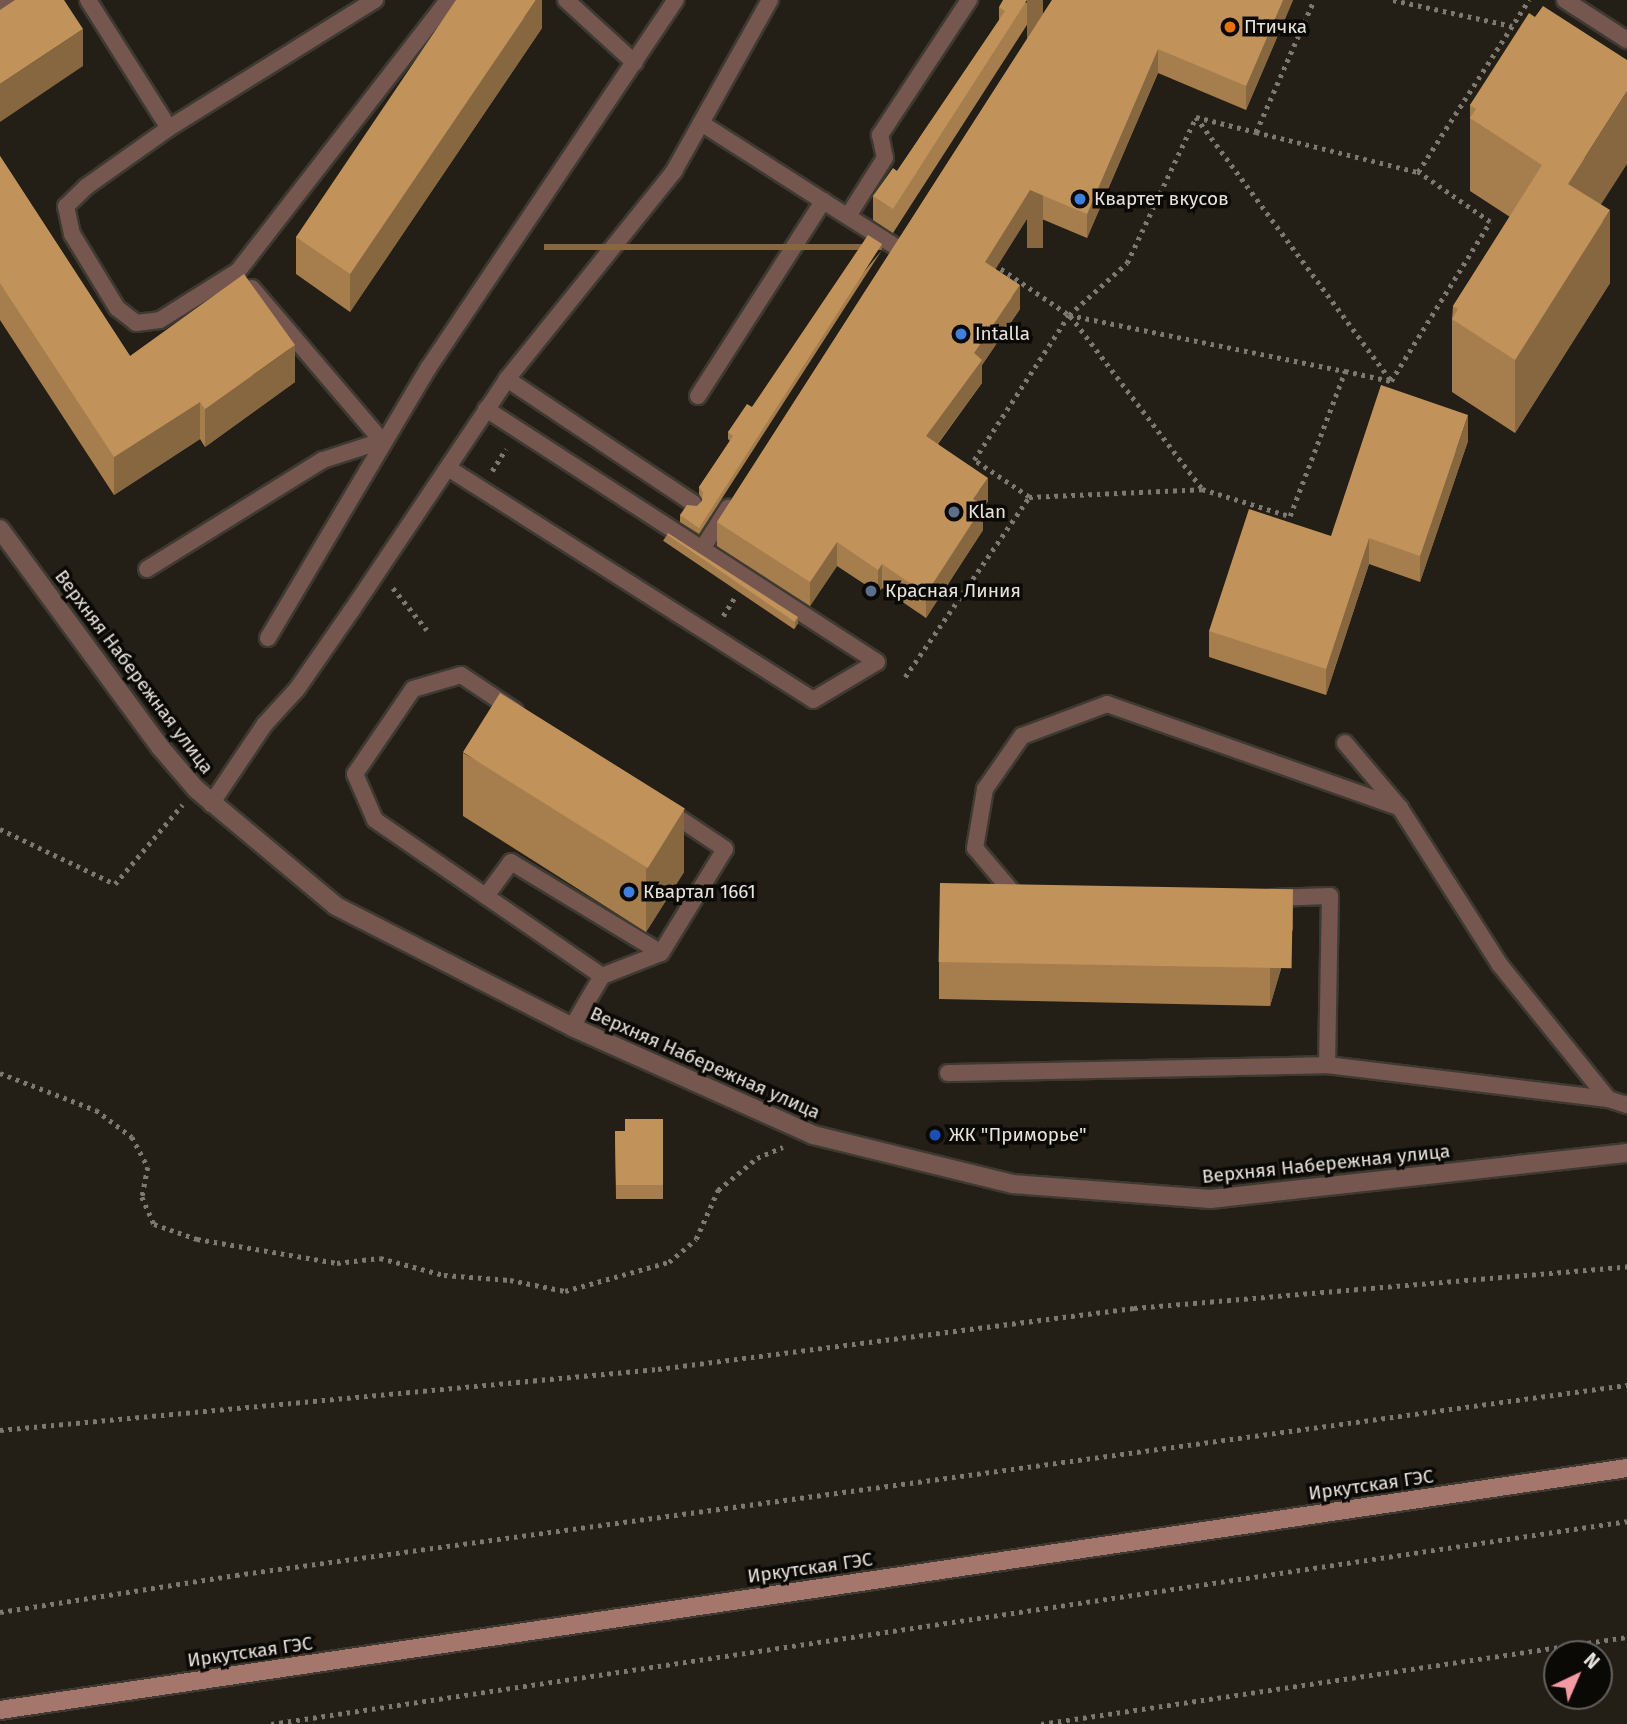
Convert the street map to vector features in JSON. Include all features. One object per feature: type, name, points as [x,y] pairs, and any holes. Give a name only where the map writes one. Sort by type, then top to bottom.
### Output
[{"type":"main road","name":"Иркутская ГЭС","points":[[0,1710],[1627,1468]]},
{"type":"street","name":"Верхняя Набережная улица","points":[[0,529],[160,747],[196,789],[336,906],[572,1027],[813,1135],[1012,1184],[1210,1199],[1627,1153]]},
{"type":"lane","points":[[0,6],[10,0]]},
{"type":"lane","points":[[88,0],[169,128]]},
{"type":"lane","points":[[375,0],[169,128],[86,187],[66,206],[72,234],[117,308],[136,323],[160,320],[238,271],[448,0]]},
{"type":"lane","points":[[566,0],[635,63]]},
{"type":"lane","points":[[268,638],[382,441],[429,366],[676,0]]},
{"type":"lane","points":[[211,804],[265,724],[297,689],[507,379],[674,171],[770,0]]},
{"type":"lane","points":[[848,216],[885,158],[880,135],[969,0]]},
{"type":"lane","points":[[1566,0],[1627,40]]},
{"type":"lane","points":[[702,123],[896,248]]},
{"type":"lane","points":[[698,396],[823,201]]},
{"type":"lane","points":[[238,271],[382,441]]},
{"type":"lane","points":[[507,379],[693,503]]},
{"type":"lane","points":[[447,468],[813,700],[877,662],[486,409]]},
{"type":"lane","points":[[147,569],[323,460],[382,441]]},
{"type":"lane","points":[[702,549],[739,491]]},
{"type":"lane","points":[[534,723],[461,675],[413,689],[355,774],[375,820],[602,976]]},
{"type":"lane","points":[[1038,906],[1024,906],[975,848],[985,789],[1022,736],[1107,704],[1400,808]]},
{"type":"lane","points":[[1345,743],[1400,808],[1500,965],[1608,1100]]},
{"type":"lane","points":[[572,1027],[602,976],[661,953],[725,849],[657,804]]},
{"type":"lane","points":[[486,896],[511,862],[661,953]]},
{"type":"lane","points":[[1260,898],[1330,896],[1327,1065]]},
{"type":"lane","points":[[948,1073],[1327,1065],[1608,1100],[1627,1105]]},
{"type":"path","points":[[1256,132],[1314,0]]},
{"type":"path","points":[[1393,0],[1512,26]]},
{"type":"path","points":[[1418,172],[1529,0]]},
{"type":"path","points":[[1196,117],[1418,172],[1490,222],[1391,381]]},
{"type":"path","points":[[1196,117],[1128,263],[1069,315],[974,460],[1029,497],[1202,489],[1290,516],[1345,371]]},
{"type":"path","points":[[1196,117],[1391,381]]},
{"type":"path","points":[[986,259],[1069,315],[1202,489]]},
{"type":"path","points":[[1069,315],[1391,381]]},
{"type":"path","points":[[480,489],[518,430]]},
{"type":"path","points":[[905,677],[1029,497]]},
{"type":"path","points":[[379,570],[426,630]]},
{"type":"path","points":[[711,635],[739,591]]},
{"type":"path","points":[[0,829],[115,884],[196,789]]},
{"type":"path","points":[[0,1073],[96,1110],[132,1137],[148,1167],[142,1197],[153,1224],[197,1239],[337,1263],[380,1258],[444,1275],[510,1280],[565,1291],[670,1262],[696,1239],[718,1190],[757,1158],[813,1135]]},
{"type":"path","points":[[0,1430],[658,1369],[1134,1308],[1627,1267]]},
{"type":"path","points":[[0,1612],[236,1575],[1627,1385]]},
{"type":"path","points":[[271,1724],[1627,1521]]},
{"type":"path","points":[[1041,1724],[1627,1637]]},
{"type":"building","points":[[15,0],[64,0],[83,29],[0,84],[0,10]]},
{"type":"building","points":[[456,0],[536,0],[350,274],[296,237]]},
{"type":"building","points":[[1003,0],[1027,0],[893,209],[873,196],[893,168],[897,171],[1005,11],[999,7]]},
{"type":"building","points":[[1052,0],[1283,0],[1246,86],[1158,49],[1087,214],[1030,190],[985,262],[1020,285],[974,353],[982,360],[926,436],[988,478],[973,499],[983,506],[926,594],[882,564],[878,570],[837,542],[810,582],[717,522]]},
{"type":"building","points":[[1543,6],[1627,60],[1627,91],[1568,184],[1610,210],[1515,360],[1452,319],[1458,309],[1453,306],[1542,165],[1470,118],[1476,109],[1470,105],[1529,13],[1535,17]]},
{"type":"building","points":[[0,156],[130,356],[244,274],[295,345],[205,409],[200,402],[114,457],[0,283]]},
{"type":"building","points":[[868,235],[882,244],[699,528],[680,515],[687,505],[697,506],[702,501],[703,492],[699,487],[733,436],[728,432],[747,404],[752,407]]},
{"type":"building","points":[[1381,385],[1468,415],[1420,556],[1369,538],[1326,669],[1209,631],[1249,509],[1331,536]]},
{"type":"building","points":[[668,533],[798,617],[795,622],[667,535]]},
{"type":"building","points":[[500,693],[685,809],[648,868],[463,752]]},
{"type":"building","points":[[940,883],[1293,889],[1292,968],[939,962]]},
{"type":"building","points":[[625,1119],[663,1119],[663,1185],[616,1185],[615,1131],[625,1131]]},
{"type":"place","name":"Птичка","points":[[1230,27]]},
{"type":"place","name":"Квартет вкусов","points":[[1080,199]]},
{"type":"place","name":"Intalla","points":[[961,334]]},
{"type":"place","name":"Klan","points":[[954,512]]},
{"type":"place","name":"Красная Линия","points":[[871,591]]},
{"type":"place","name":"Квартал 1661","points":[[629,892]]},
{"type":"place","name":"ЖК \"Приморье\"","points":[[935,1135]]}]
